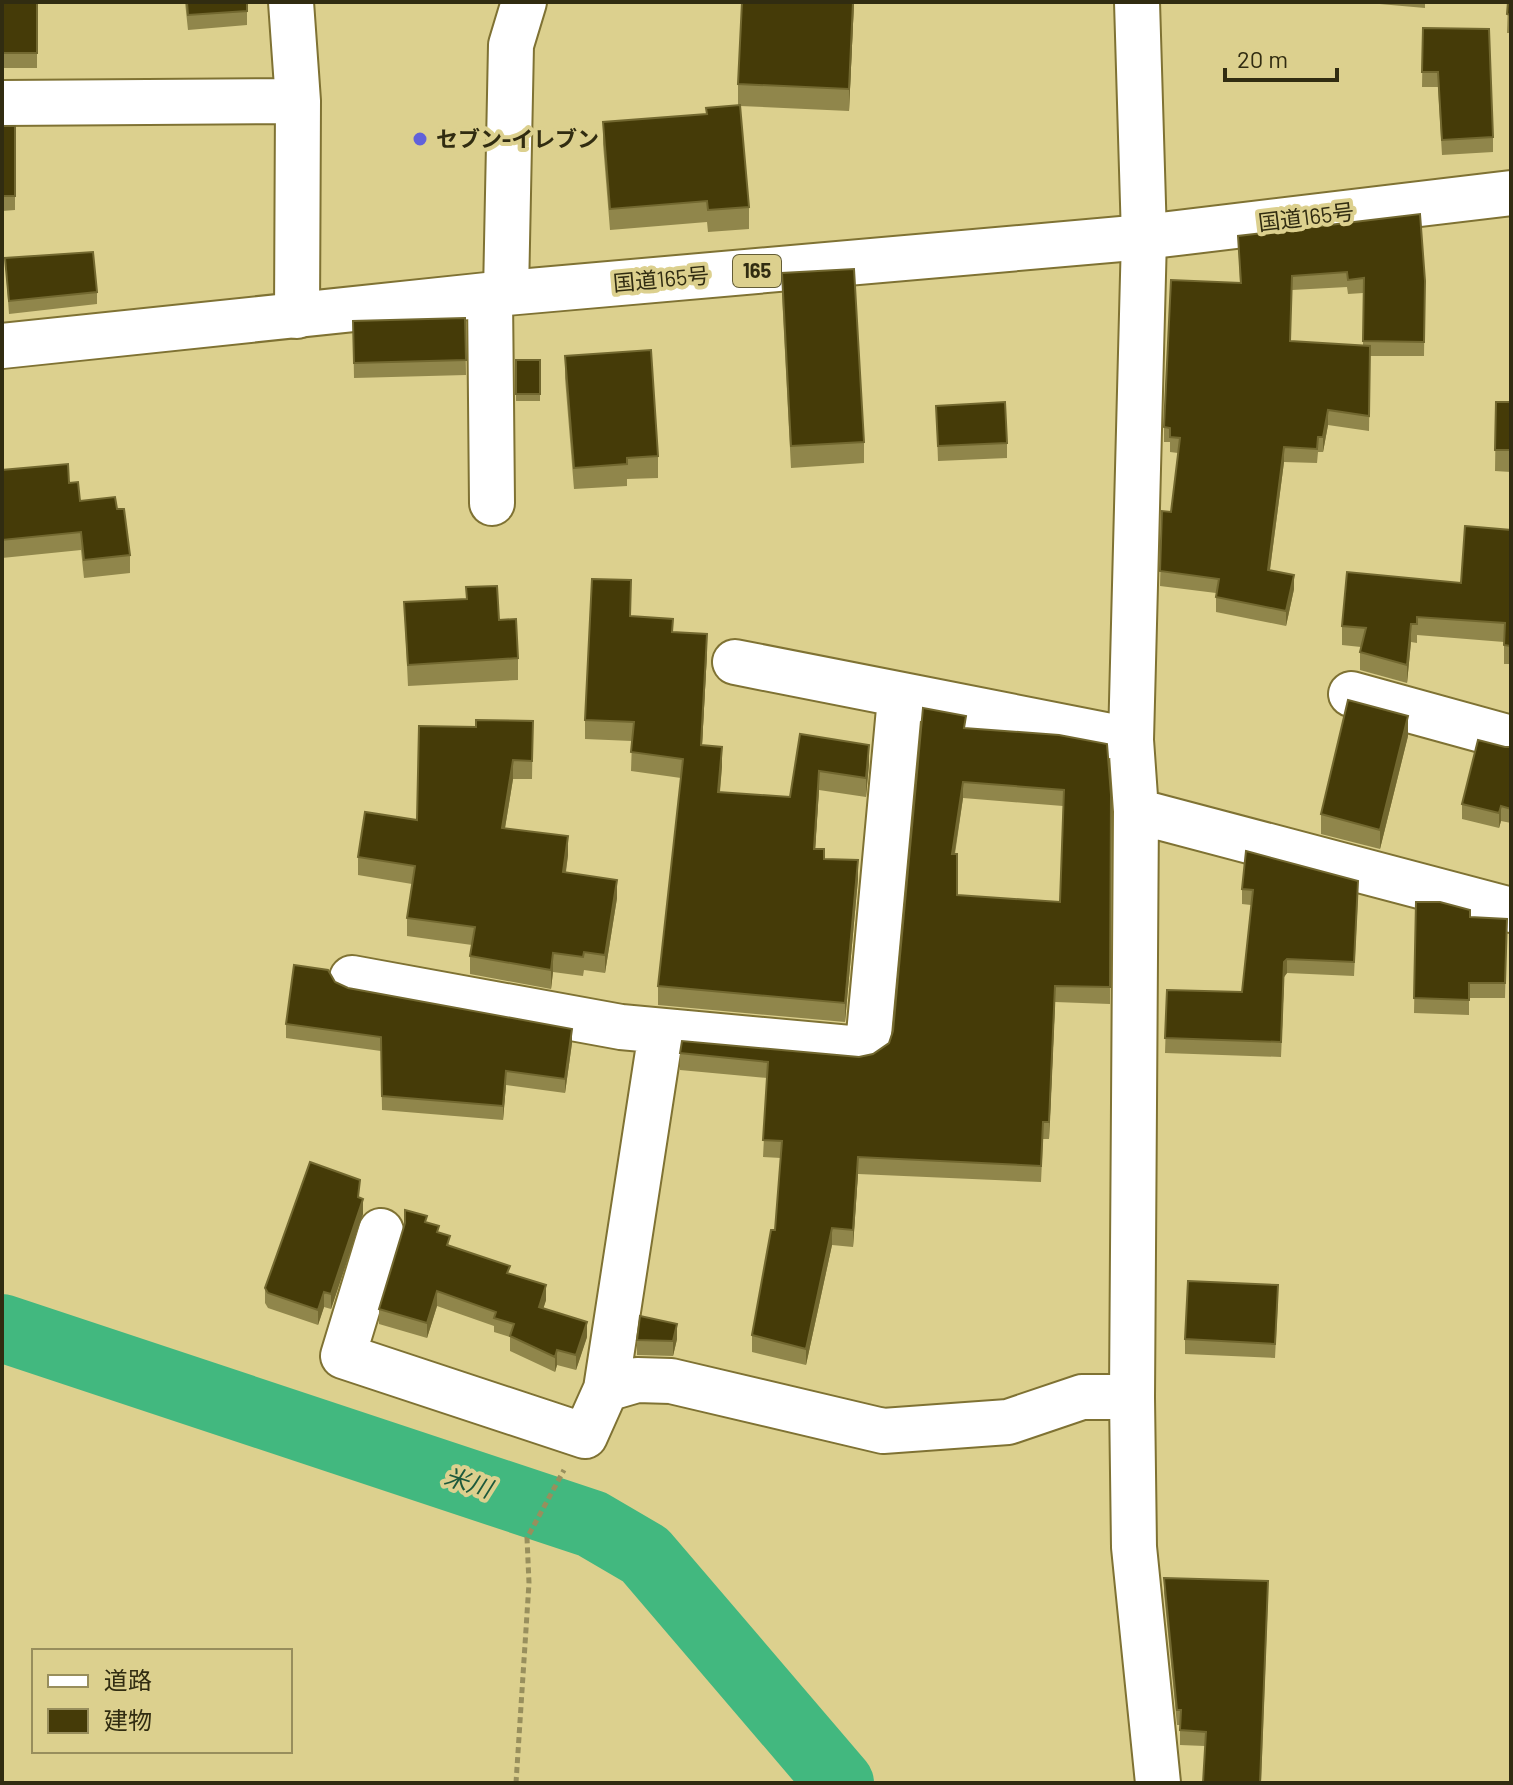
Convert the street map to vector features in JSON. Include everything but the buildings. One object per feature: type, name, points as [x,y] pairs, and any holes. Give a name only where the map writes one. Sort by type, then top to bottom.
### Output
[{"type":"main road","points":[[291,2],[298,101],[297,316]]},
{"type":"main road","points":[[492,503],[498,294],[511,45],[524,2]]},
{"type":"main road","points":[[1137,2],[1144,237],[1131,740],[1136,811],[1132,1397],[1134,1547],[1158,1783]]},
{"type":"main road","points":[[2,103],[298,101]]},
{"type":"main road","name":"国道165号","points":[[2,346],[498,294],[1144,237],[1511,193]]},
{"type":"main road","points":[[735,662],[900,698],[1131,740]]},
{"type":"main road","points":[[1351,694],[1511,738]]},
{"type":"main road","points":[[352,978],[661,1032],[861,1049],[868,1045],[900,698]]},
{"type":"main road","points":[[1136,811],[1511,910]]},
{"type":"main road","points":[[381,1231],[343,1356],[585,1436],[606,1389],[661,1032]]},
{"type":"main road","points":[[606,1389],[637,1380],[671,1381],[883,1431],[1008,1422],[1082,1397],[1132,1397]]},
{"type":"path","points":[[516,1783],[529,1583],[527,1538],[559,1480]]},
{"type":"waterway","name":"米川","points":[[2,1328],[592,1524],[645,1555],[840,1783]]},
{"type":"place","name":"セブン-イレブン","points":[[420,139]]}]
